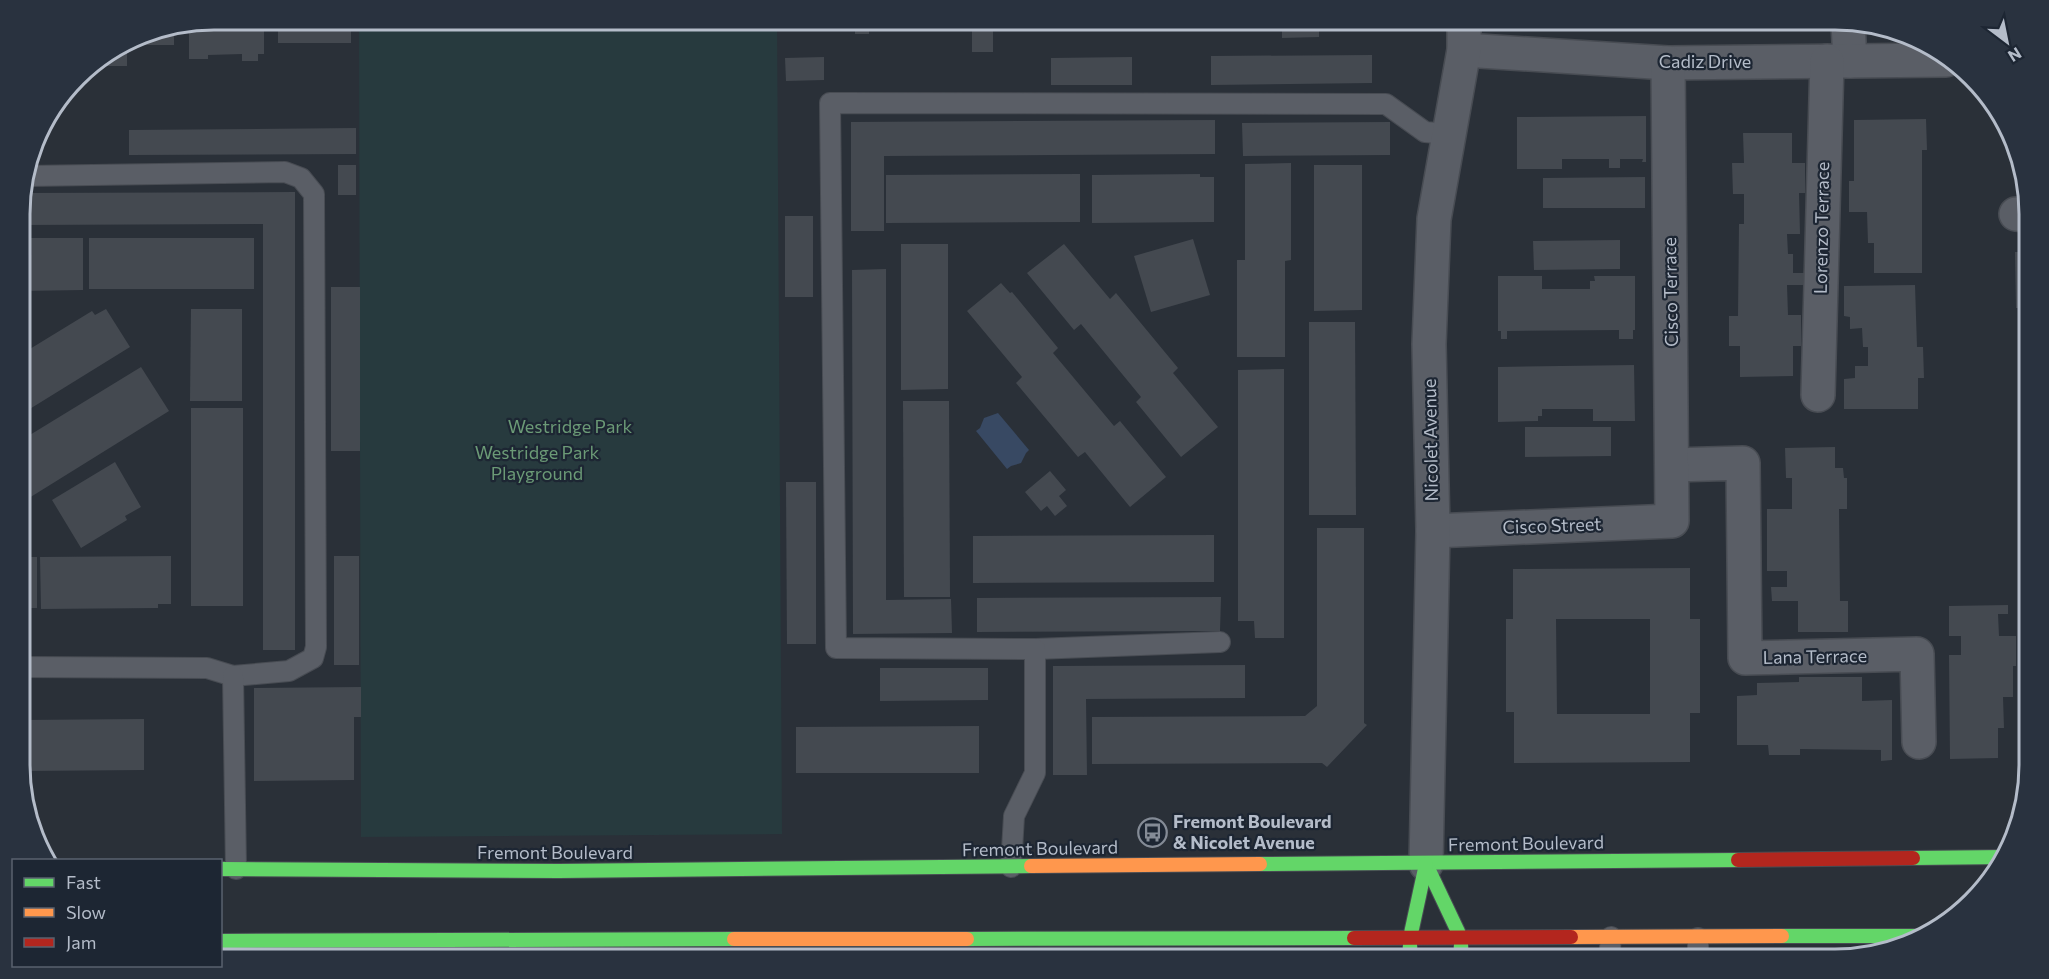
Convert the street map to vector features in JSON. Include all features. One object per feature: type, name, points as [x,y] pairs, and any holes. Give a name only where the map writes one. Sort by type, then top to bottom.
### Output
[{"type":"main road","name":"Fremont Boulevard","points":[[228,869],[559,872],[1994,856]]},
{"type":"main road","name":"Nicolet Avenue","points":[[1410,949],[1410,938],[1426,864]]},
{"type":"main road","name":"Nicolet Avenue","points":[[1426,864],[1461,938],[1461,949]]},
{"type":"main road","points":[[621,949],[1410,938],[1901,936]]},
{"type":"main road","points":[[222,941],[437,949]]},
{"type":"street","name":"Lorenzo Terrace","points":[[1818,395],[1838,61],[1846,31]]},
{"type":"street","name":"Cadiz Drive","points":[[1464,35],[1668,63],[1935,60]]},
{"type":"street","name":"Nicolet Avenue","points":[[1426,864],[1433,531],[1429,344],[1434,219],[1464,35]]},
{"type":"street","name":"Cisco Terrace","points":[[1668,63],[1672,521]]},
{"type":"street","name":"Lana Terrace","points":[[1672,465],[1743,463],[1745,658],[1917,654],[1919,742]]},
{"type":"street","name":"Cisco Street","points":[[1433,531],[1672,521]]},
{"type":"lane","points":[[1220,642],[1035,649],[836,648],[830,103],[1386,104],[1425,132],[1449,134]]},
{"type":"lane","points":[[30,667],[207,668],[233,676],[289,671],[313,658],[316,647],[314,194],[301,178],[285,172],[34,176]]},
{"type":"lane","points":[[1011,867],[1014,816],[1035,773],[1035,649]]},
{"type":"lane","points":[[228,869],[233,676]]},
{"type":"lane","points":[[1610,949],[1611,937]]},
{"type":"lane","points":[[1698,938],[1698,949]]},
{"type":"green space","name":"Westridge Park","points":[[359,30],[777,30],[782,834],[361,837]]},
{"type":"water","points":[[998,413],[1029,450],[1021,463],[1007,469],[976,431],[980,428],[984,418]]},
{"type":"building","points":[[264,30],[264,54],[258,54],[258,61],[242,61],[242,54],[208,55],[208,59],[189,59],[189,32]]},
{"type":"building","points":[[278,30],[351,30],[351,43],[278,43]]},
{"type":"building","points":[[855,30],[869,30],[869,34],[855,34]]},
{"type":"building","points":[[972,30],[993,30],[993,52],[972,52]]},
{"type":"building","points":[[1282,30],[1319,30],[1319,37],[1282,38]]},
{"type":"building","points":[[174,35],[174,45],[141,45]]},
{"type":"building","points":[[127,52],[127,66],[106,66]]},
{"type":"building","points":[[1372,55],[1372,83],[1211,85],[1211,56]]},
{"type":"building","points":[[824,57],[824,80],[786,81],[785,58]]},
{"type":"building","points":[[1132,57],[1132,85],[1051,85],[1051,58]]},
{"type":"building","points":[[1646,116],[1646,162],[1642,162],[1643,159],[1620,159],[1620,168],[1609,168],[1609,159],[1562,159],[1562,169],[1517,169],[1517,117]]},
{"type":"building","points":[[1926,119],[1927,150],[1922,150],[1922,273],[1874,273],[1874,243],[1868,243],[1867,212],[1849,212],[1849,181],[1854,181],[1854,120]]},
{"type":"building","points":[[1215,120],[1215,154],[884,156],[884,231],[851,231],[851,122]]},
{"type":"building","points":[[1390,122],[1390,155],[1243,156],[1242,123]]},
{"type":"building","points":[[356,128],[356,154],[129,155],[129,130]]},
{"type":"building","points":[[1743,133],[1792,133],[1792,163],[1805,163],[1805,193],[1799,193],[1800,234],[1787,234],[1788,254],[1793,254],[1793,273],[1805,273],[1806,285],[1787,285],[1788,315],[1801,315],[1801,346],[1793,346],[1793,376],[1740,377],[1740,346],[1729,346],[1729,316],[1738,316],[1739,224],[1744,224],[1744,194],[1733,194],[1732,163],[1744,163]]},
{"type":"building","points":[[1291,163],[1291,260],[1285,261],[1285,357],[1237,357],[1237,260],[1245,260],[1245,164]]},
{"type":"building","points":[[338,165],[356,165],[356,195],[338,195]]},
{"type":"building","points":[[1314,165],[1362,165],[1362,310],[1314,311]]},
{"type":"building","points":[[1080,174],[1080,222],[886,223],[886,175]]},
{"type":"building","points":[[1200,174],[1200,177],[1214,177],[1214,222],[1092,223],[1092,175]]},
{"type":"building","points":[[1645,177],[1645,208],[1543,208],[1543,178]]},
{"type":"building","points":[[295,192],[295,650],[263,650],[263,224],[30,225],[32,193]]},
{"type":"building","points":[[785,216],[813,216],[813,297],[785,297]]},
{"type":"building","points":[[30,238],[83,238],[83,290],[30,291]]},
{"type":"building","points":[[89,238],[254,238],[254,289],[89,289]]},
{"type":"building","points":[[1193,239],[1210,295],[1151,312],[1134,256]]},
{"type":"building","points":[[1620,240],[1620,269],[1534,270],[1533,241]]},
{"type":"building","points":[[901,244],[948,244],[948,389],[901,390]]},
{"type":"building","points":[[1064,244],[1110,299],[1116,293],[1178,368],[1173,373],[1218,427],[1181,457],[1136,402],[1141,397],[1081,324],[1074,330],[1027,273]]},
{"type":"building","points":[[2015,252],[2019,252],[2019,308],[2016,308]]},
{"type":"building","points":[[886,269],[886,600],[951,599],[952,633],[853,634],[852,270]]},
{"type":"building","points":[[1498,276],[1542,276],[1542,289],[1590,289],[1590,281],[1595,281],[1594,276],[1635,276],[1633,339],[1619,339],[1619,330],[1507,331],[1507,339],[1501,339],[1501,331],[1498,331]]},
{"type":"building","points":[[1001,283],[1010,293],[1012,292],[1058,348],[1053,353],[1114,426],[1120,421],[1166,477],[1130,507],[1085,452],[1078,457],[1016,383],[1022,377],[967,311]]},
{"type":"building","points":[[1915,285],[1917,347],[1923,347],[1924,378],[1918,378],[1918,409],[1844,409],[1844,379],[1855,378],[1855,366],[1868,366],[1868,347],[1863,347],[1862,328],[1850,329],[1850,317],[1844,316],[1844,286]]},
{"type":"building","points":[[331,287],[360,287],[360,451],[331,451]]},
{"type":"building","points":[[106,309],[130,347],[30,409],[30,349],[92,311],[95,315]]},
{"type":"building","points":[[191,309],[242,309],[242,401],[190,401]]},
{"type":"building","points":[[1309,322],[1355,322],[1356,515],[1309,515]]},
{"type":"building","points":[[1634,365],[1635,421],[1593,421],[1593,409],[1542,409],[1542,416],[1538,416],[1538,421],[1498,422],[1498,367]]},
{"type":"building","points":[[141,367],[169,411],[30,497],[30,435]]},
{"type":"building","points":[[1284,369],[1284,638],[1255,638],[1254,621],[1238,621],[1238,370]]},
{"type":"building","points":[[903,401],[949,401],[950,597],[904,597]]},
{"type":"building","points":[[191,408],[243,408],[243,606],[191,606]]},
{"type":"building","points":[[1525,427],[1611,427],[1611,456],[1525,457]]},
{"type":"building","points":[[1835,447],[1835,468],[1843,468],[1844,478],[1847,478],[1847,509],[1839,509],[1840,601],[1848,601],[1848,632],[1798,632],[1798,601],[1772,601],[1771,587],[1787,587],[1787,571],[1767,571],[1767,509],[1792,509],[1792,478],[1786,478],[1785,448]]},
{"type":"building","points":[[115,462],[141,507],[125,516],[127,520],[81,548],[52,500]]},
{"type":"building","points":[[1050,471],[1066,490],[1059,496],[1067,506],[1055,516],[1047,506],[1041,511],[1025,492]]},
{"type":"building","points":[[786,482],[816,482],[816,644],[787,644]]},
{"type":"building","points":[[1317,528],[1364,528],[1364,723],[1367,725],[1327,767],[1322,763],[1092,764],[1092,717],[1305,716],[1317,706]]},
{"type":"building","points":[[1214,535],[1214,582],[973,583],[973,536]]},
{"type":"building","points":[[171,556],[171,604],[158,604],[158,608],[41,609],[40,557]]},
{"type":"building","points":[[334,556],[359,556],[359,665],[334,665]]},
{"type":"building","points":[[30,557],[37,557],[37,608],[30,608]]},
{"type":"building","points":[[1690,568],[1690,619],[1700,619],[1700,713],[1690,713],[1690,762],[1514,763],[1514,712],[1506,712],[1506,619],[1513,619],[1513,569]],"holes":[[[1556,619],[1650,619],[1650,714],[1557,714]]]},
{"type":"building","points":[[1221,597],[1220,631],[977,632],[977,598]]},
{"type":"building","points":[[2008,605],[2008,614],[1998,614],[1999,636],[2016,636],[2016,666],[2013,666],[2013,697],[2003,697],[2004,728],[1998,728],[1998,758],[1950,759],[1949,655],[1961,655],[1961,636],[1949,636],[1949,606]]},
{"type":"building","points":[[1245,665],[1245,698],[1086,699],[1087,775],[1053,775],[1053,666]]},
{"type":"building","points":[[880,668],[988,668],[988,700],[880,701]]},
{"type":"building","points":[[1799,677],[1862,677],[1862,701],[1892,700],[1892,760],[1881,761],[1881,750],[1800,749],[1800,755],[1769,755],[1768,745],[1737,745],[1737,696],[1757,695],[1757,683],[1799,682]]},
{"type":"building","points":[[361,687],[361,717],[354,717],[354,780],[254,781],[254,688]]},
{"type":"building","points":[[144,719],[144,770],[30,771],[30,720]]},
{"type":"building","points":[[979,726],[979,773],[796,773],[796,727]]},
{"type":"traffic: fast","points":[[1913,858],[1994,857]]},
{"type":"traffic: fast","points":[[1260,864],[1738,860]]},
{"type":"traffic: fast","points":[[1426,864],[1461,938],[1461,949]]},
{"type":"traffic: fast","points":[[1410,949],[1410,938],[1426,864]]},
{"type":"traffic: fast","points":[[222,869],[559,871],[1031,866]]},
{"type":"traffic: fast","points":[[1782,936],[1901,936]]},
{"type":"traffic: fast","points":[[967,939],[1354,938]]},
{"type":"traffic: fast","points":[[222,941],[734,939]]},
{"type":"traffic: slow","points":[[1031,866],[1260,864]]},
{"type":"traffic: slow","points":[[1571,937],[1782,936]]},
{"type":"traffic: slow","points":[[734,939],[967,939]]},
{"type":"traffic: jam","points":[[1738,860],[1913,858]]},
{"type":"traffic: jam","points":[[1354,938],[1571,937]]},
{"type":"place","name":"Fremont Boulevard & Nicolet Avenue","points":[[1152,832]]},
{"type":"park label","name":"Westridge Park Playground","points":[[537,463]]}]
